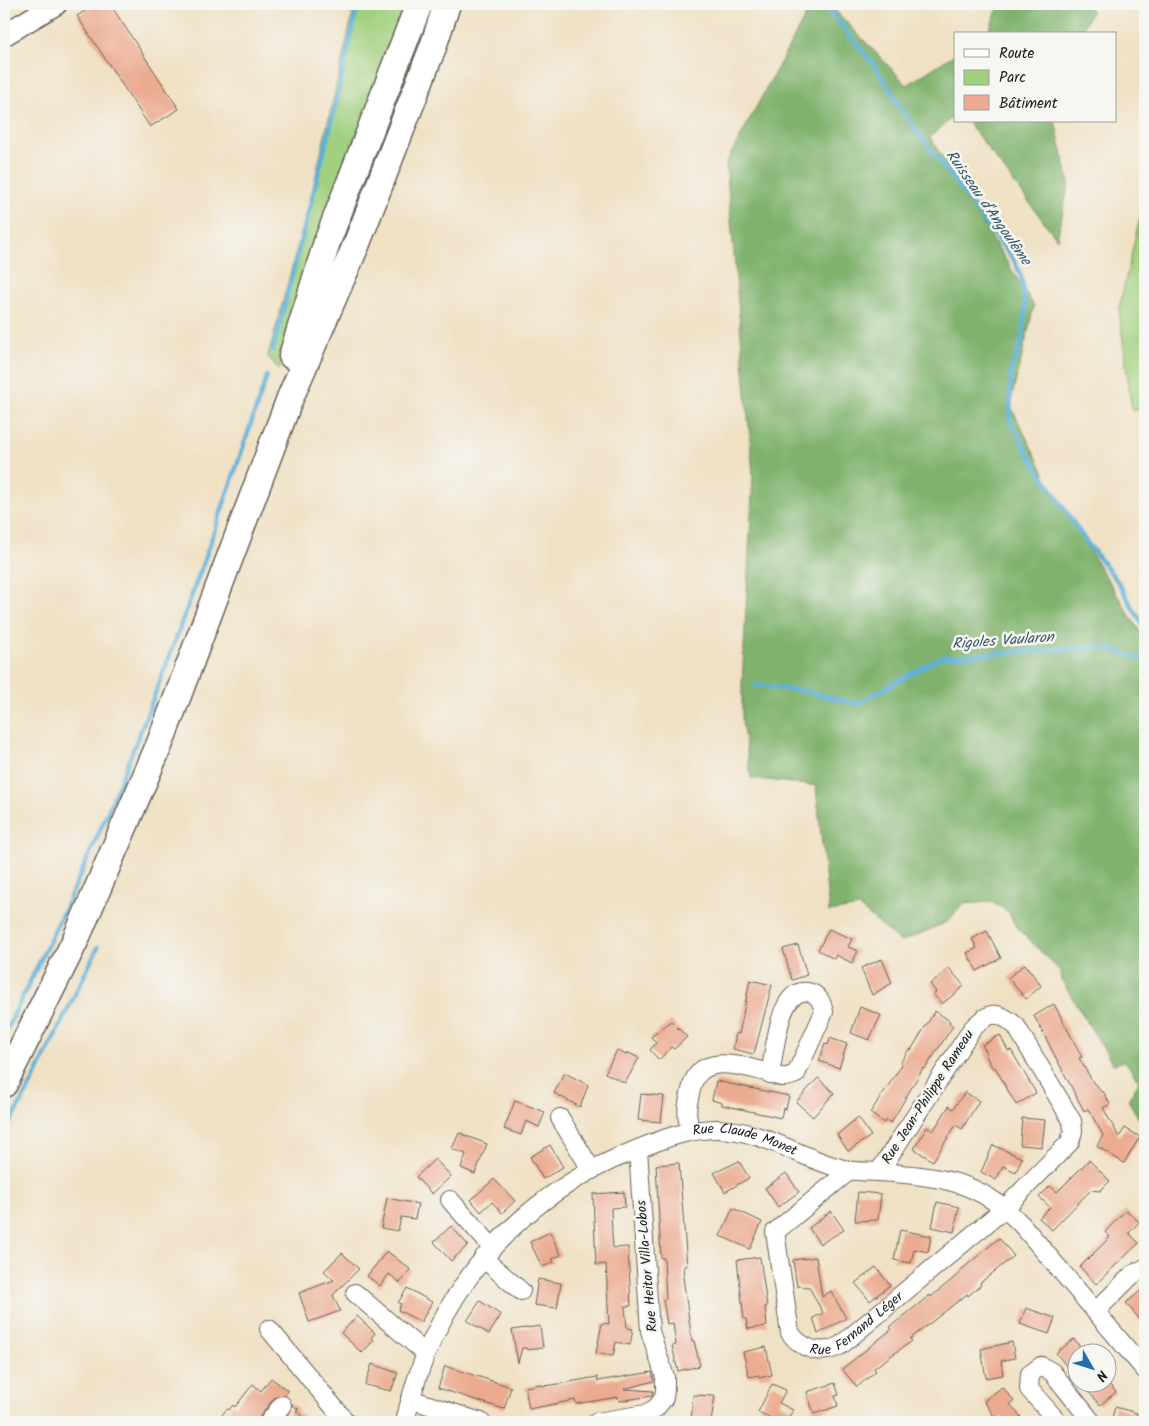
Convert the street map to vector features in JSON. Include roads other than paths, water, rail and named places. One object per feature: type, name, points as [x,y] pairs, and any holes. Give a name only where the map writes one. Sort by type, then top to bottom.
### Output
[{"type":"main road","points":[[252,500],[318,269],[419,4]]},
{"type":"main road","points":[[4,1084],[74,941],[125,826],[194,657],[312,344],[357,244],[433,48],[448,4]]},
{"type":"street","points":[[4,35],[56,4]]},
{"type":"street","points":[[691,1131],[686,1120],[691,1086],[696,1076],[705,1068],[716,1063],[728,1063],[785,1078],[796,1074],[802,1065],[824,1012],[822,1003],[817,996],[808,992],[798,993],[784,1007],[770,1074]]},
{"type":"street","name":"Rue Jean-Philippe Rameau","points":[[879,1172],[972,1028],[988,1016],[997,1014],[1007,1018],[1016,1026],[1072,1121],[1073,1131],[1070,1142],[1063,1151],[1005,1208]]},
{"type":"street","points":[[560,1118],[591,1169]]},
{"type":"street","name":"Rue Claude Monet","points":[[405,1422],[410,1399],[425,1353],[462,1285],[487,1253],[540,1203],[591,1169],[638,1149],[691,1131],[717,1130],[753,1134],[826,1164],[849,1170],[879,1172],[960,1183],[978,1190],[1005,1208],[1096,1311],[1145,1370]]},
{"type":"street","name":"Rue Heitor Villa-Lobos","points":[[597,1422],[646,1414],[656,1408],[664,1398],[665,1377],[650,1330],[638,1149]]},
{"type":"street","name":"Rue Fernand Léger","points":[[849,1170],[775,1232],[788,1327],[796,1341],[806,1349],[830,1351],[840,1345],[1005,1208]]},
{"type":"street","points":[[450,1200],[487,1253],[521,1292]]},
{"type":"street","points":[[1096,1311],[1132,1275],[1145,1268]]},
{"type":"street","points":[[355,1293],[425,1353]]},
{"type":"street","points":[[269,1329],[335,1418]]},
{"type":"street","points":[[1058,1422],[1029,1388],[1030,1374],[1041,1366],[1052,1372],[1092,1422]]},
{"type":"street","points":[[410,1399],[482,1422]]},
{"type":"street","points":[[269,1422],[282,1405]]},
{"type":"waterway","points":[[273,350],[331,125],[358,4]]},
{"type":"waterway","name":"Ruisseau d'Angoulême","points":[[824,4],[875,66],[909,120],[1015,262],[1022,279],[1025,310],[1022,342],[1011,370],[1010,420],[1029,455],[1085,540],[1118,582],[1145,629]]},
{"type":"waterway","points":[[4,1035],[85,865],[129,760],[201,569],[267,376]]},
{"type":"waterway","name":"Rigoles Vaularon","points":[[755,685],[810,692],[857,704],[941,657],[1102,647],[1134,657],[1145,658]]},
{"type":"waterway","points":[[4,1134],[34,1079],[98,947]]}]
